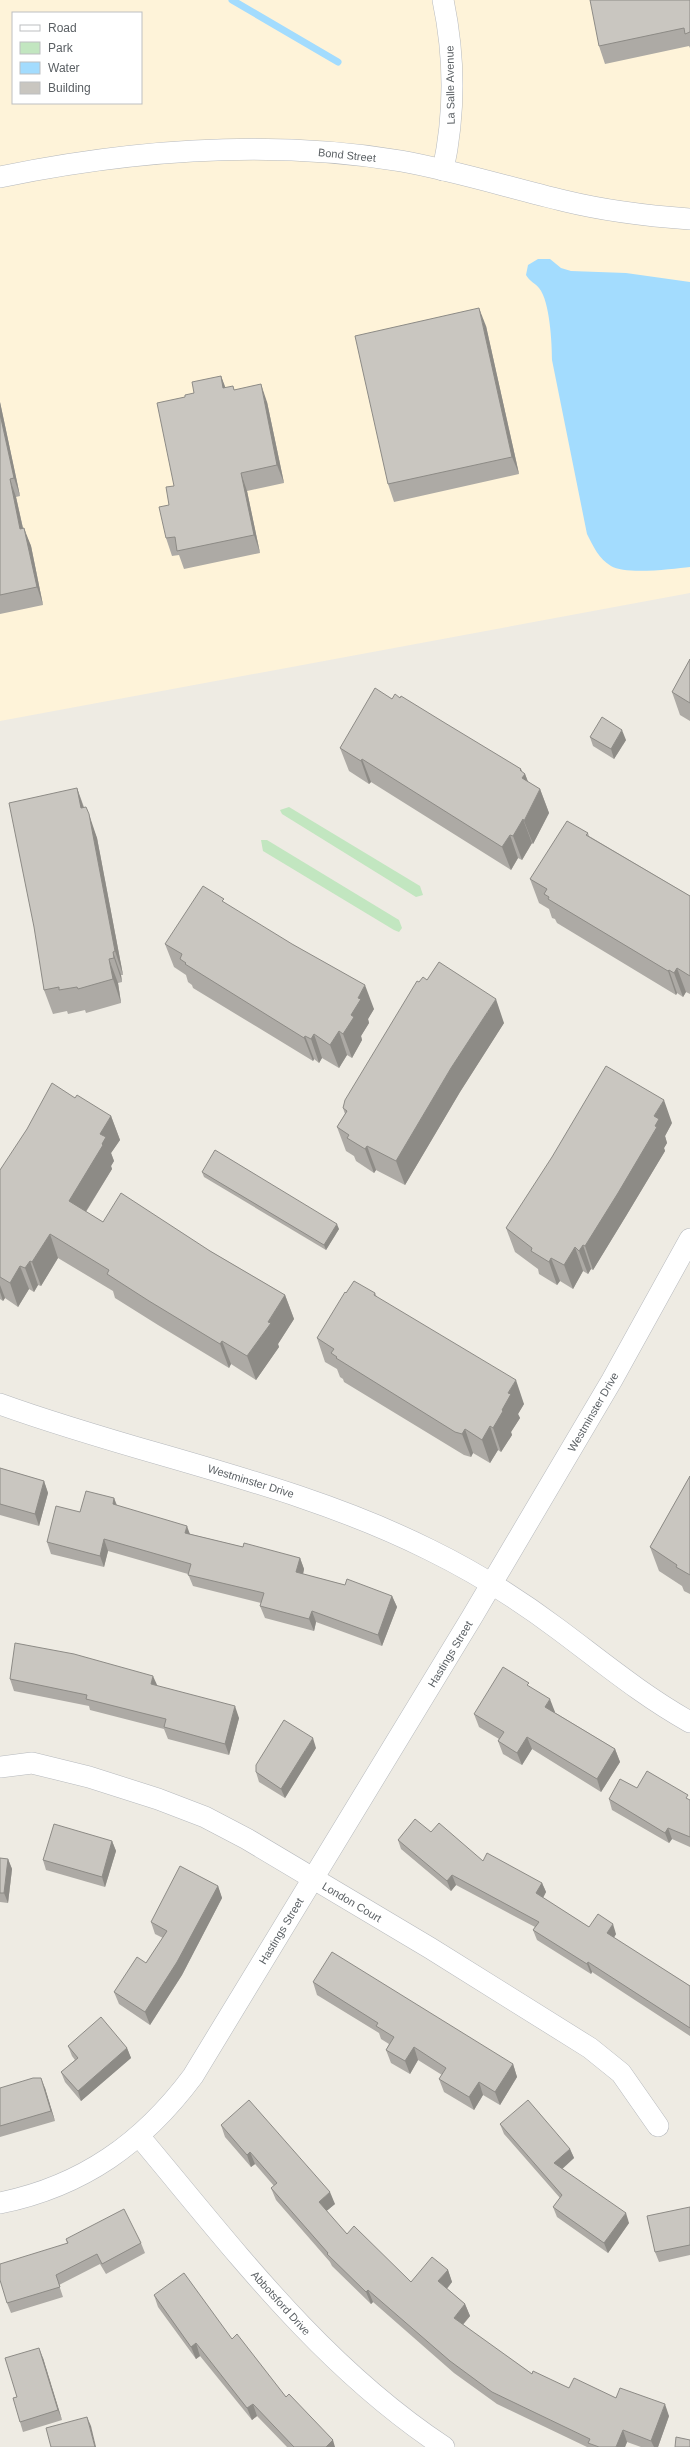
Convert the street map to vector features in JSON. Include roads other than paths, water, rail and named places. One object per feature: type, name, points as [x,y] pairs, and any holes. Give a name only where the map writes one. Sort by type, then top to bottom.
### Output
[{"type":"street","name":"La Salle Avenue","points":[[443,0],[451,52],[452,103],[450,141],[443,170]]},
{"type":"street","name":"Bond Street","points":[[0,177],[122,157],[212,150],[324,152],[372,157],[443,170],[566,202],[651,216],[690,219]]},
{"type":"street","name":"Westminster Drive","points":[[492,1584],[612,1380],[690,1239]]},
{"type":"street","name":"Westminster Drive","points":[[0,1404],[314,1500],[386,1528],[432,1550],[492,1584],[556,1627],[643,1692],[690,1722]]},
{"type":"street","name":"Hastings Street","points":[[0,2202],[41,2192],[61,2184],[100,2164],[139,2136],[158,2119],[193,2076],[492,1584]]},
{"type":"street","name":"London Court","points":[[0,1767],[32,1763],[90,1777],[158,1799],[205,1817],[313,1878],[590,2048],[621,2073],[658,2126]]},
{"type":"street","name":"Abbotsford Drive","points":[[139,2136],[279,2304],[335,2361],[381,2401],[444,2447]]},
{"type":"water","points":[[538,259],[550,259],[561,268],[571,271],[626,273],[690,282],[690,567],[649,571],[618,569],[603,560],[587,534],[552,360],[550,323],[546,302],[539,288],[526,275],[528,265]]},
{"type":"waterway","points":[[232,0],[338,62]]}]
